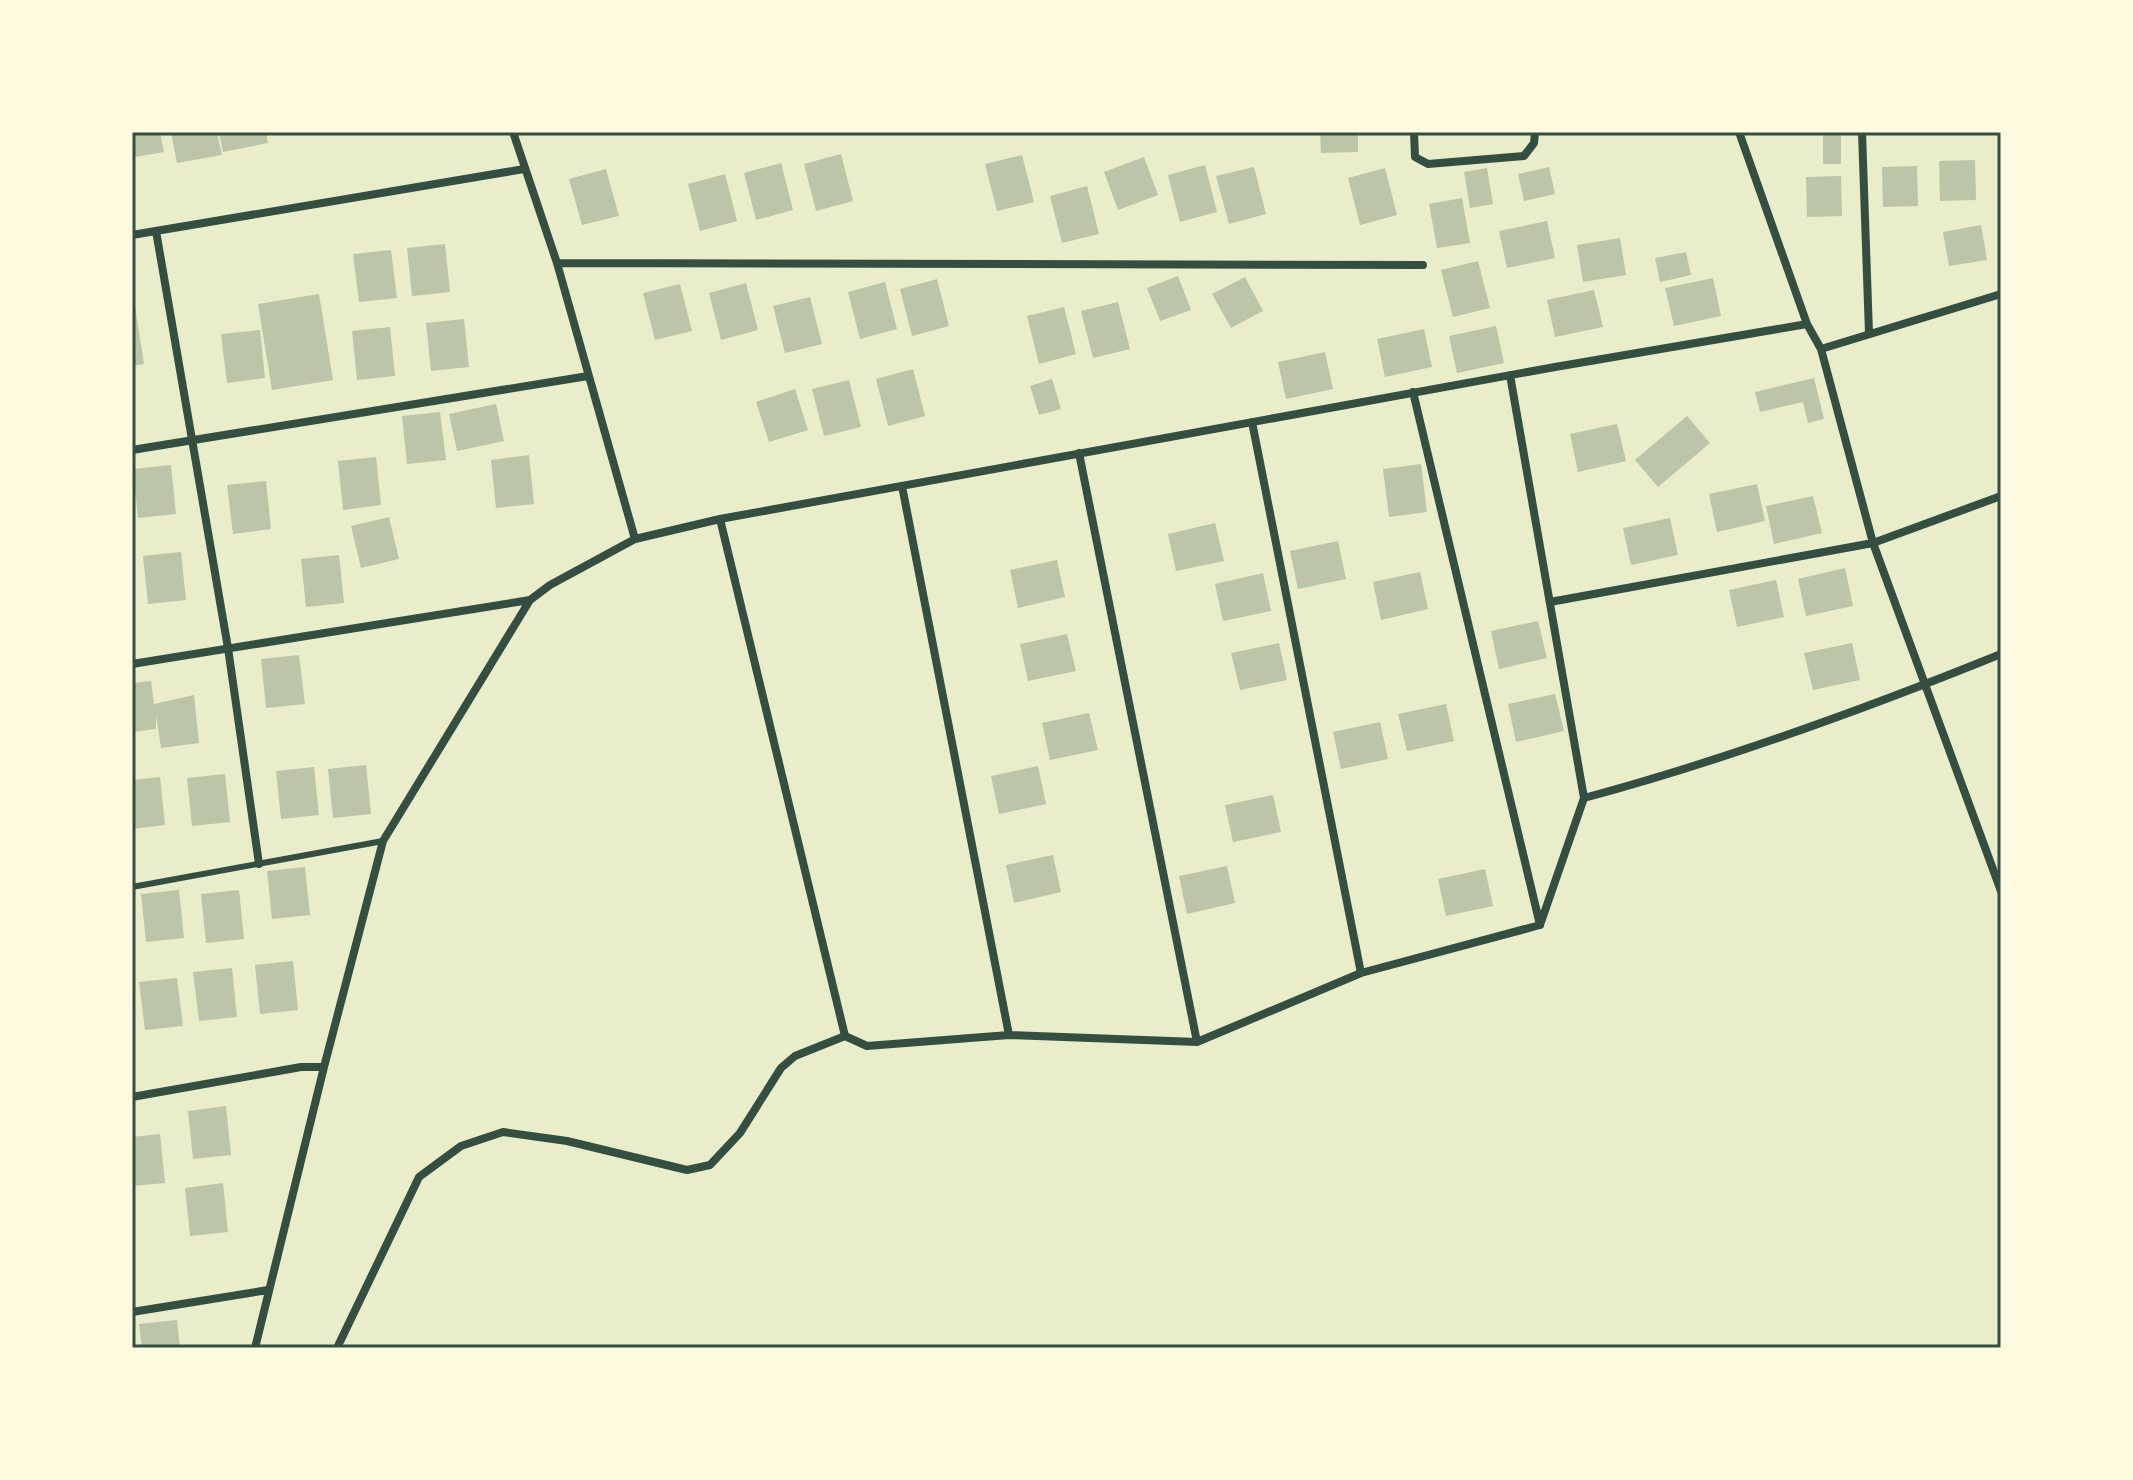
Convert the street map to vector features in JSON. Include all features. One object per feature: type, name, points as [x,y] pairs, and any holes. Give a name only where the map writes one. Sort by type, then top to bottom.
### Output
[{"type":"street","points":[[513,132],[557,263],[635,539]]},
{"type":"street","points":[[1414,132],[1415,157],[1428,164],[1524,156],[1534,143],[1535,132]]},
{"type":"street","points":[[1739,132],[1807,324],[1821,349],[1873,543],[2001,891]]},
{"type":"street","points":[[1862,132],[1869,333]]},
{"type":"street","points":[[132,235],[524,169]]},
{"type":"street","points":[[156,231],[228,648],[259,864]]},
{"type":"street","points":[[557,263],[1423,265]]},
{"type":"street","points":[[1821,349],[2001,294]]},
{"type":"street","points":[[255,1348],[383,841],[530,600],[550,585],[635,539],[720,519],[1413,392],[1807,324]]},
{"type":"street","points":[[1510,375],[1584,798],[1540,925]]},
{"type":"street","points":[[132,450],[588,376]]},
{"type":"street","points":[[1413,392],[1540,925]]},
{"type":"street","points":[[1252,422],[1361,973]]},
{"type":"street","points":[[1079,453],[1197,1042]]},
{"type":"street","points":[[902,486],[1009,1035]]},
{"type":"street","points":[[1550,602],[1873,543],[2001,496]]},
{"type":"street","points":[[720,519],[845,1036]]},
{"type":"street","points":[[132,664],[530,600]]},
{"type":"street","points":[[1584,798],[1671,774],[1925,685],[2001,654]]},
{"type":"street","points":[[337,1348],[419,1177],[461,1146],[503,1132],[567,1141],[687,1170],[710,1165],[740,1133],[781,1068],[795,1056],[845,1036],[867,1046],[1009,1035],[1197,1042],[1361,973],[1540,925]]},
{"type":"street","points":[[132,1097],[301,1067],[324,1067]]},
{"type":"street","points":[[132,1312],[268,1290]]},
{"type":"lane","points":[[132,887],[383,841]]},
{"type":"building","points":[[132,132],[160,132],[164,152],[135,157]]},
{"type":"building","points":[[171,132],[217,132],[222,155],[177,163]]},
{"type":"building","points":[[219,132],[266,132],[268,143],[223,152]]},
{"type":"building","points":[[1320,132],[1358,132],[1358,152],[1321,153]]},
{"type":"building","points":[[1823,132],[1841,132],[1841,164],[1823,164]]},
{"type":"building","points":[[841,154],[853,201],[816,211],[804,164]]},
{"type":"building","points":[[1022,155],[1034,202],[997,211],[985,164]]},
{"type":"building","points":[[1144,157],[1158,195],[1118,210],[1104,172]]},
{"type":"building","points":[[1975,160],[1976,200],[1940,201],[1939,161]]},
{"type":"building","points":[[781,163],[793,210],[756,220],[744,173]]},
{"type":"building","points":[[1205,165],[1217,212],[1180,222],[1168,175]]},
{"type":"building","points":[[1917,166],[1918,206],[1883,207],[1882,167]]},
{"type":"building","points":[[1254,167],[1266,214],[1229,224],[1216,176]]},
{"type":"building","points":[[1549,167],[1555,194],[1524,201],[1518,174]]},
{"type":"building","points":[[1385,168],[1397,215],[1360,225],[1348,178]]},
{"type":"building","points":[[1487,168],[1493,204],[1470,208],[1464,172]]},
{"type":"building","points":[[606,169],[619,216],[582,225],[569,179]]},
{"type":"building","points":[[725,174],[737,221],[700,231],[688,184]]},
{"type":"building","points":[[1841,176],[1842,216],[1807,217],[1806,177]]},
{"type":"building","points":[[1087,186],[1099,234],[1062,243],[1050,196]]},
{"type":"building","points":[[1462,198],[1470,243],[1437,248],[1429,204]]},
{"type":"building","points":[[1547,221],[1555,258],[1507,268],[1499,231]]},
{"type":"building","points":[[1981,225],[1987,260],[1949,266],[1943,232]]},
{"type":"building","points":[[1620,238],[1626,275],[1583,282],[1577,245]]},
{"type":"building","points":[[445,244],[450,292],[412,296],[407,248]]},
{"type":"building","points":[[391,250],[397,298],[359,302],[353,254]]},
{"type":"building","points":[[1686,252],[1691,275],[1660,282],[1655,258]]},
{"type":"building","points":[[1478,261],[1490,308],[1453,317],[1441,270]]},
{"type":"building","points":[[1178,276],[1191,310],[1160,321],[1147,288]]},
{"type":"building","points":[[1245,277],[1263,311],[1231,328],[1212,294]]},
{"type":"building","points":[[1713,278],[1721,316],[1674,326],[1665,288]]},
{"type":"building","points":[[937,279],[949,326],[912,336],[900,289]]},
{"type":"building","points":[[885,282],[897,329],[860,339],[848,292]]},
{"type":"building","points":[[746,283],[758,330],[721,340],[709,293]]},
{"type":"building","points":[[680,284],[692,331],[655,340],[643,293]]},
{"type":"building","points":[[132,287],[144,364],[132,366]]},
{"type":"building","points":[[1594,290],[1603,327],[1555,337],[1547,300]]},
{"type":"building","points":[[319,294],[333,380],[272,390],[258,304]]},
{"type":"building","points":[[810,297],[822,344],[785,353],[773,306]]},
{"type":"building","points":[[1118,302],[1130,349],[1093,358],[1081,311]]},
{"type":"building","points":[[1064,307],[1076,354],[1039,364],[1027,316]]},
{"type":"building","points":[[464,319],[469,367],[431,371],[426,323]]},
{"type":"building","points":[[1496,326],[1504,363],[1457,373],[1449,336]]},
{"type":"building","points":[[390,327],[395,376],[357,380],[352,331]]},
{"type":"building","points":[[1424,329],[1432,367],[1385,377],[1377,339]]},
{"type":"building","points":[[260,330],[265,378],[227,383],[221,334]]},
{"type":"building","points":[[1325,352],[1333,389],[1286,399],[1278,362]]},
{"type":"building","points":[[913,369],[925,416],[888,426],[876,379]]},
{"type":"building","points":[[1814,378],[1824,419],[1808,423],[1803,402],[1760,412],[1755,392]]},
{"type":"building","points":[[1052,379],[1061,409],[1039,415],[1030,386]]},
{"type":"building","points":[[849,380],[861,427],[824,436],[812,389]]},
{"type":"building","points":[[795,389],[808,430],[769,442],[756,402]]},
{"type":"building","points":[[496,404],[504,441],[457,451],[449,414]]},
{"type":"building","points":[[440,412],[446,460],[407,464],[402,416]]},
{"type":"building","points":[[1687,416],[1710,443],[1658,487],[1635,460]]},
{"type":"building","points":[[1617,424],[1626,461],[1578,472],[1570,434]]},
{"type":"building","points":[[529,455],[534,504],[496,508],[491,460]]},
{"type":"building","points":[[376,457],[381,505],[343,510],[338,461]]},
{"type":"building","points":[[1421,464],[1427,512],[1389,517],[1383,469]]},
{"type":"building","points":[[171,465],[176,514],[138,518],[133,469]]},
{"type":"building","points":[[266,481],[271,529],[233,534],[227,485]]},
{"type":"building","points":[[1757,484],[1765,521],[1717,532],[1709,494]]},
{"type":"building","points":[[1813,496],[1822,533],[1774,544],[1766,506]]},
{"type":"building","points":[[389,517],[399,559],[361,568],[351,526]]},
{"type":"building","points":[[1670,518],[1678,555],[1631,565],[1623,528]]},
{"type":"building","points":[[1215,523],[1224,561],[1176,571],[1168,534]]},
{"type":"building","points":[[1338,541],[1346,579],[1298,589],[1290,551]]},
{"type":"building","points":[[181,552],[186,600],[148,604],[143,556]]},
{"type":"building","points":[[339,555],[344,603],[306,607],[301,559]]},
{"type":"building","points":[[1057,560],[1065,597],[1018,608],[1010,570]]},
{"type":"building","points":[[1845,568],[1853,606],[1806,616],[1798,579]]},
{"type":"building","points":[[1420,572],[1428,609],[1381,620],[1373,582]]},
{"type":"building","points":[[1263,573],[1271,611],[1223,621],[1215,584]]},
{"type":"building","points":[[1776,580],[1784,617],[1737,627],[1729,590]]},
{"type":"building","points":[[1538,621],[1547,658],[1499,669],[1491,631]]},
{"type":"building","points":[[1067,634],[1076,671],[1028,681],[1020,644]]},
{"type":"building","points":[[1279,643],[1287,680],[1240,690],[1231,653]]},
{"type":"building","points":[[1852,643],[1860,680],[1813,690],[1804,653]]},
{"type":"building","points":[[299,655],[305,704],[266,708],[261,659]]},
{"type":"building","points":[[151,681],[154,704],[194,695],[199,743],[161,748],[156,715],[156,729],[132,732],[132,683]]},
{"type":"building","points":[[1555,694],[1564,731],[1516,742],[1508,704]]},
{"type":"building","points":[[1446,704],[1454,741],[1407,751],[1398,714]]},
{"type":"building","points":[[1089,713],[1098,750],[1050,760],[1042,723]]},
{"type":"building","points":[[1380,722],[1388,759],[1341,769],[1333,732]]},
{"type":"building","points":[[366,765],[371,814],[333,818],[328,769]]},
{"type":"building","points":[[1038,766],[1046,804],[999,814],[991,776]]},
{"type":"building","points":[[314,767],[319,815],[281,819],[276,771]]},
{"type":"building","points":[[225,774],[230,822],[192,826],[187,778]]},
{"type":"building","points":[[160,777],[165,825],[132,829],[132,780]]},
{"type":"building","points":[[1273,795],[1281,832],[1233,842],[1225,805]]},
{"type":"building","points":[[1053,855],[1061,892],[1014,903],[1006,865]]},
{"type":"building","points":[[1227,866],[1235,903],[1187,914],[1179,876]]},
{"type":"building","points":[[305,867],[310,915],[272,919],[267,871]]},
{"type":"building","points":[[1485,869],[1493,906],[1446,916],[1438,879]]},
{"type":"building","points":[[179,890],[184,938],[146,942],[141,894]]},
{"type":"building","points":[[239,890],[244,939],[206,943],[201,894]]},
{"type":"building","points":[[293,961],[298,1010],[260,1014],[255,965]]},
{"type":"building","points":[[232,968],[237,1017],[199,1021],[193,972]]},
{"type":"building","points":[[177,978],[183,1026],[145,1030],[139,982]]},
{"type":"building","points":[[226,1106],[231,1155],[193,1159],[188,1111]]},
{"type":"building","points":[[160,1134],[165,1183],[132,1186],[132,1137]]},
{"type":"building","points":[[223,1183],[228,1232],[190,1236],[185,1188]]},
{"type":"building","points":[[177,1320],[180,1348],[142,1348],[139,1324]]}]
